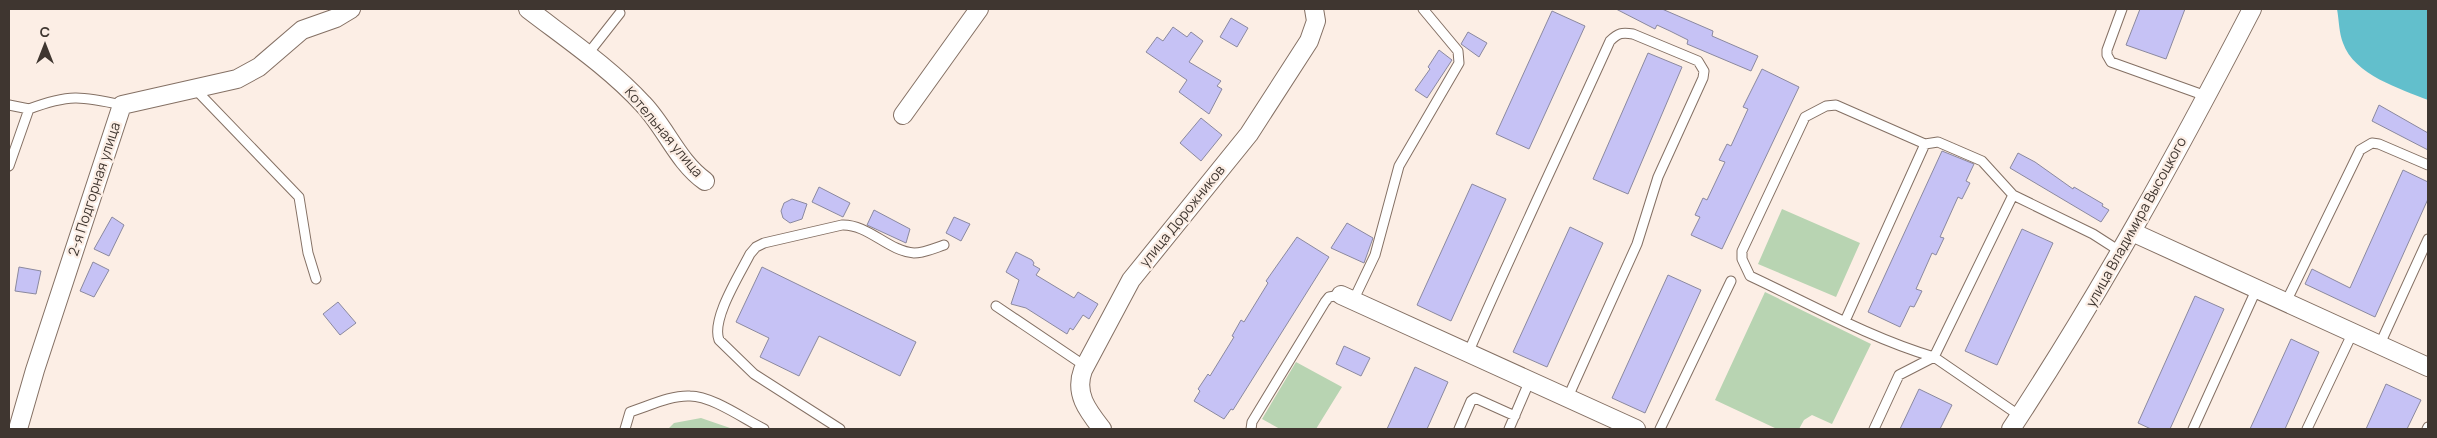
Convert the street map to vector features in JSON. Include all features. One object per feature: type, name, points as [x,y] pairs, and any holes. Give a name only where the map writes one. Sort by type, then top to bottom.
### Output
[{"type":"street","name":"2-я Подгорная улица","points":[[18,429],[35,370],[122,106],[196,90],[249,74],[302,30],[336,18],[351,9]]},
{"type":"street","name":"Котельная улица","points":[[528,9],[620,81],[644,105],[689,166],[705,181]]},
{"type":"street","points":[[904,115],[979,9]]},
{"type":"street","name":"улица Дорожников","points":[[1102,429],[1081,397],[1079,379],[1085,366],[1131,280],[1248,134],[1309,40],[1316,21],[1314,9]]},
{"type":"street","name":"улица Владимира Высоцкого","points":[[2016,423],[2121,252],[2252,9]]},
{"type":"street","points":[[2132,232],[2428,367]]},
{"type":"street","points":[[1348,297],[1636,429]]},
{"type":"lane","points":[[1251,429],[1252,422],[1324,302],[1329,297],[1348,297],[1375,255],[1399,166],[1460,63],[1458,52],[1423,9]]},
{"type":"lane","points":[[2122,9],[2107,50],[2106,55],[2111,62],[2206,96]]},
{"type":"lane","points":[[587,55],[620,13]]},
{"type":"lane","points":[[1469,351],[1526,220],[1548,178],[1610,41],[1616,34],[1624,32],[1633,34],[1698,61],[1704,71],[1703,78],[1658,177],[1638,244],[1568,397]]},
{"type":"lane","points":[[196,90],[299,197],[308,253],[316,279]]},
{"type":"lane","points":[[9,105],[29,109],[54,99],[74,96],[122,106]]},
{"type":"lane","points":[[2016,423],[1934,357],[1903,348],[1750,276],[1742,259],[1742,251],[1805,117],[1826,106],[1836,105],[1925,144],[1938,142],[1982,161],[2013,194],[2093,234],[2121,252]]},
{"type":"lane","points":[[9,166],[29,109]]},
{"type":"lane","points":[[2286,302],[2360,150],[2372,143],[2379,144],[2428,166]]},
{"type":"lane","points":[[1845,321],[1925,144]]},
{"type":"lane","points":[[1874,429],[1899,375],[1934,357],[2013,194]]},
{"type":"lane","points":[[840,429],[754,374],[719,340],[716,334],[718,319],[750,254],[756,247],[764,243],[842,225],[855,226],[905,251],[916,253],[944,245]]},
{"type":"lane","points":[[2380,344],[2428,239]]},
{"type":"lane","points":[[1660,429],[1730,281]]},
{"type":"lane","points":[[2193,429],[2258,288]]},
{"type":"lane","points":[[996,306],[1085,366]]},
{"type":"lane","points":[[2307,429],[2353,332]]},
{"type":"lane","points":[[1509,429],[1530,380]]},
{"type":"lane","points":[[625,429],[630,412],[680,396],[691,396],[705,398],[764,429]]},
{"type":"lane","points":[[1459,429],[1471,401],[1475,398],[1516,416]]},
{"type":"green space","points":[[1782,209],[1860,243],[1836,297],[1758,264]]},
{"type":"green space","points":[[1765,292],[1871,344],[1832,424],[1812,415],[1804,420],[1799,429],[1777,429],[1715,400]]},
{"type":"green space","points":[[1296,362],[1342,387],[1316,429],[1280,429],[1262,419]]},
{"type":"green space","points":[[701,418],[733,429],[668,429],[674,423]]},
{"type":"water","points":[[2337,9],[2428,9],[2428,100],[2392,86],[2357,64],[2343,43]]},
{"type":"building","points":[[1616,9],[1662,9],[1713,31],[1712,36],[1758,56],[1751,71],[1687,44],[1688,40],[1657,25],[1655,29]]},
{"type":"building","points":[[2140,9],[2185,9],[2166,59],[2126,45]]},
{"type":"building","points":[[1552,11],[1585,26],[1529,149],[1496,134]]},
{"type":"building","points":[[1231,18],[1248,28],[1237,47],[1220,37]]},
{"type":"building","points":[[1173,27],[1187,37],[1191,32],[1203,41],[1189,62],[1221,81],[1217,86],[1222,89],[1209,114],[1179,92],[1187,80],[1146,52],[1157,37],[1163,41]]},
{"type":"building","points":[[1468,32],[1487,43],[1479,57],[1461,44]]},
{"type":"building","points":[[1439,50],[1452,60],[1427,98],[1415,90],[1430,69],[1428,67]]},
{"type":"building","points":[[1648,53],[1682,67],[1628,194],[1593,179]]},
{"type":"building","points":[[1762,69],[1799,87],[1722,249],[1691,235],[1700,217],[1695,215],[1703,198],[1707,200],[1725,162],[1719,160],[1727,144],[1731,146],[1748,109],[1743,107]]},
{"type":"building","points":[[2379,105],[2428,133],[2428,150],[2372,121]]},
{"type":"building","points":[[1201,118],[1222,135],[1201,161],[1180,143]]},
{"type":"building","points":[[1942,151],[1974,164],[1966,181],[1970,183],[1962,199],[1958,197],[1940,237],[1944,238],[1936,255],[1932,253],[1916,289],[1922,291],[1914,307],[1910,306],[1900,327],[1868,312]]},
{"type":"building","points":[[2018,153],[2035,162],[2073,189],[2074,187],[2103,204],[2102,206],[2109,210],[2101,222],[2010,168]]},
{"type":"building","points":[[2403,170],[2428,182],[2428,199],[2375,317],[2305,284],[2312,269],[2350,288]]},
{"type":"building","points":[[1472,184],[1506,199],[1451,321],[1417,305]]},
{"type":"building","points":[[819,187],[850,203],[843,217],[812,202]]},
{"type":"building","points":[[792,199],[807,204],[802,219],[790,223],[783,218],[781,211],[784,203]]},
{"type":"building","points":[[874,210],[910,229],[906,243],[867,225]]},
{"type":"building","points":[[112,217],[124,225],[109,256],[94,249]]},
{"type":"building","points":[[954,217],[970,224],[961,241],[946,233]]},
{"type":"building","points":[[1347,223],[1373,238],[1364,263],[1331,248]]},
{"type":"building","points":[[1570,227],[1603,243],[1547,367],[1513,352]]},
{"type":"building","points":[[2022,229],[2053,243],[1997,365],[1965,351]]},
{"type":"building","points":[[1297,237],[1329,257],[1233,410],[1231,409],[1224,419],[1194,401],[1200,391],[1198,389],[1208,374],[1210,376],[1234,337],[1232,336],[1241,320],[1244,322],[1268,283],[1266,281]]},
{"type":"building","points":[[1016,252],[1032,260],[1033,265],[1040,269],[1036,275],[1074,298],[1078,292],[1098,304],[1089,319],[1083,315],[1073,330],[1070,328],[1067,334],[1026,308],[1011,304],[1019,280],[1006,272]]},
{"type":"building","points":[[93,262],[109,270],[94,297],[80,291]]},
{"type":"building","points":[[19,267],[41,271],[36,294],[15,291]]},
{"type":"building","points":[[762,267],[916,342],[900,376],[819,336],[799,376],[760,357],[769,338],[736,322]]},
{"type":"building","points":[[1668,275],[1701,290],[1645,413],[1612,398]]},
{"type":"building","points":[[2195,296],[2224,309],[2170,429],[2151,429],[2138,423]]},
{"type":"building","points":[[338,302],[356,323],[340,335],[323,314]]},
{"type":"building","points":[[2291,339],[2319,352],[2285,429],[2250,429]]},
{"type":"building","points":[[1344,346],[1370,358],[1361,376],[1336,364]]},
{"type":"building","points":[[1415,367],[1448,382],[1427,429],[1387,429]]},
{"type":"building","points":[[2386,384],[2421,400],[2407,429],[2366,429]]},
{"type":"building","points":[[1919,389],[1952,405],[1940,429],[1900,429]]}]
